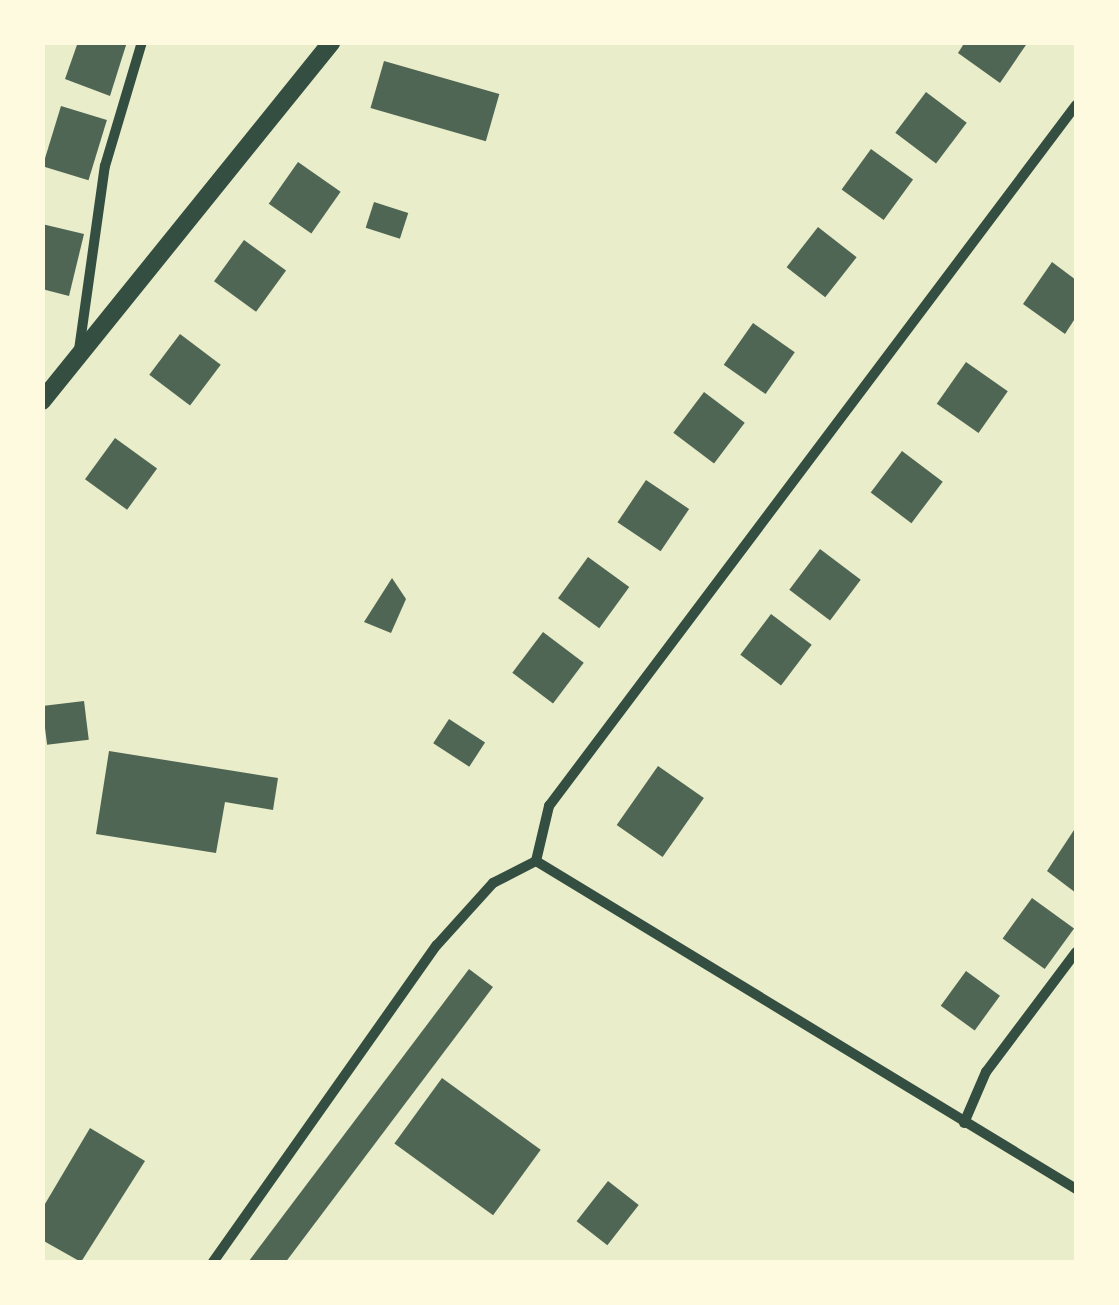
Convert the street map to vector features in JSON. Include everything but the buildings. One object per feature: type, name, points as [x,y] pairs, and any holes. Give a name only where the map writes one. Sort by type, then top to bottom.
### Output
[{"type":"street","points":[[79,351],[105,166],[142,42]]},
{"type":"street","points":[[42,400],[332,42]]},
{"type":"street","points":[[213,1262],[437,944],[493,883],[536,861],[549,806],[1076,105]]},
{"type":"street","points":[[536,861],[1076,1189]]},
{"type":"street","points":[[964,1123],[986,1072],[1076,952]]}]
